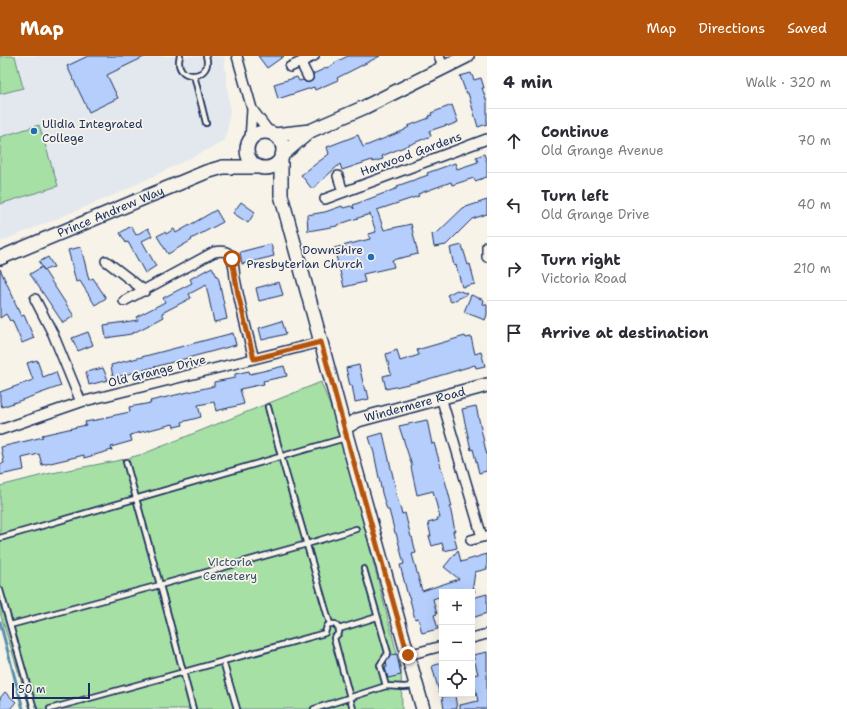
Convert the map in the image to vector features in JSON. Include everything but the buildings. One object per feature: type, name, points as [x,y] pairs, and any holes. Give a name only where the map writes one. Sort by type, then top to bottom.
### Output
[{"type":"street","points":[[237,56],[252,109],[247,152],[248,158],[259,168],[281,195]]},
{"type":"street","points":[[290,68],[314,56]]},
{"type":"street","points":[[438,56],[444,69]]},
{"type":"street","points":[[248,143],[254,136],[260,133],[273,134],[310,131],[365,107],[444,69],[467,56]]},
{"type":"street","points":[[301,63],[308,77]]},
{"type":"street","points":[[252,109],[282,143],[281,195],[345,433],[423,709]]},
{"type":"street","points":[[259,168],[273,167],[310,131]]},
{"type":"street","name":"Harwood Gardens","points":[[325,198],[487,139]]},
{"type":"street","name":"Prince Andrew Way","points":[[223,167],[248,143]]},
{"type":"street","name":"Prince Andrew Way","points":[[0,258],[206,172],[223,167],[259,168]]},
{"type":"street","points":[[338,176],[343,192]]},
{"type":"street","points":[[487,246],[487,257]]},
{"type":"street","points":[[124,301],[214,252],[226,252],[230,255],[232,261],[238,294],[254,359]]},
{"type":"street","points":[[106,261],[146,290]]},
{"type":"street","points":[[36,298],[56,341],[81,402]]},
{"type":"street","name":"Old Grange Drive","points":[[0,430],[81,402],[321,342]]},
{"type":"street","name":"Windermere Road","points":[[345,433],[358,420],[487,385]]},
{"type":"street","points":[[441,397],[484,537],[471,540]]},
{"type":"street","points":[[475,637],[487,634]]},
{"type":"street","points":[[408,655],[439,647]]},
{"type":"lane","points":[[180,56],[179,62],[181,69],[187,74],[194,76],[199,74],[205,68],[207,64],[206,56]]},
{"type":"lane","points":[[194,76],[206,123]]},
{"type":"lane","points":[[268,407],[330,624]]},
{"type":"lane","points":[[0,538],[281,456],[345,433]]},
{"type":"lane","points":[[126,462],[194,709]]},
{"type":"lane","points":[[10,625],[160,586],[356,529]]},
{"type":"lane","points":[[364,569],[388,653],[380,664],[386,686]]},
{"type":"lane","points":[[0,590],[34,709]]},
{"type":"lane","points":[[339,629],[377,617]]},
{"type":"lane","points":[[330,624],[335,624],[339,629]]},
{"type":"lane","points":[[325,633],[327,626],[330,624]]},
{"type":"lane","points":[[334,638],[339,633],[339,629]]},
{"type":"lane","points":[[325,633],[334,638]]},
{"type":"lane","points":[[50,709],[325,633]]},
{"type":"lane","points":[[334,638],[353,709]]},
{"type":"lane","points":[[223,661],[237,709]]},
{"type":"lane","points":[[314,709],[386,686],[417,686]]},
{"type":"shaded area","points":[[0,56],[224,56],[230,110],[225,140],[119,193],[0,242]]},
{"type":"green space","points":[[0,56],[15,56],[23,88],[0,94]]},
{"type":"green space","points":[[39,125],[58,186],[0,204],[0,137]]},
{"type":"green space","name":"Victoria Cemetery","points":[[321,382],[339,430],[401,669],[402,709],[30,709],[0,613],[0,486],[47,474],[121,460],[143,454]]},
{"type":"waterway","points":[[0,622],[23,709]]},
{"type":"place","name":"Ulidia Integrated College","points":[[34,131]]},
{"type":"place","name":"Downshire Presbyterian Church","points":[[371,257]]},
{"type":"route","points":[[232,259],[238,294],[254,359],[321,342],[408,655]]}]
